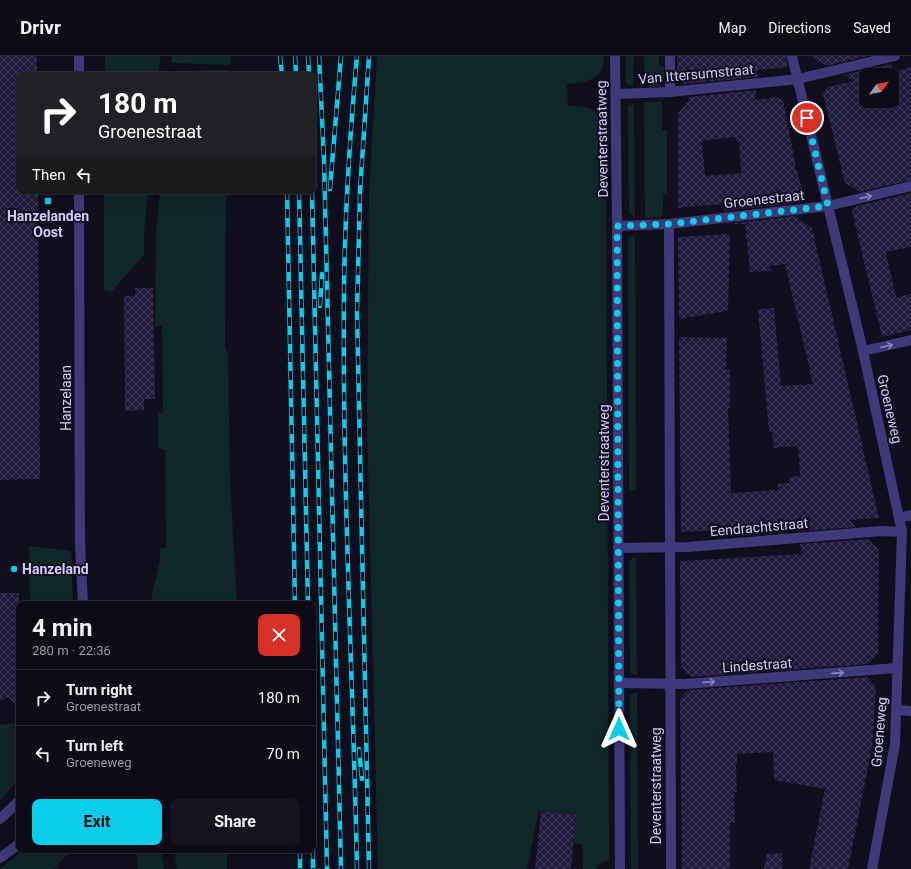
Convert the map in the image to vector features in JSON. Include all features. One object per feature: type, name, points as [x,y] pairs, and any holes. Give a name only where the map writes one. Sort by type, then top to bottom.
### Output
[{"type":"street","points":[[79,56],[79,72]]},
{"type":"street","name":"Deventerstraatweg","points":[[615,56],[620,869]]},
{"type":"street","points":[[670,56],[670,92]]},
{"type":"street","name":"Groeneweg","points":[[792,56],[863,351],[902,532],[895,744],[872,869]]},
{"type":"street","name":"Van Ittersumstraat","points":[[616,94],[670,92],[798,79],[895,56]]},
{"type":"street","name":"Groenestraat","points":[[617,226],[669,224],[828,206],[911,186]]},
{"type":"street","name":"Hanzelaan","points":[[80,194],[80,543],[83,601]]},
{"type":"street","name":"Deventerstraatweg","points":[[669,224],[671,869]]},
{"type":"street","points":[[863,351],[911,340]]},
{"type":"street","points":[[900,518],[911,515]]},
{"type":"street","name":"Eendrachtstraat","points":[[618,548],[670,548],[881,531],[902,532]]},
{"type":"street","name":"Lindestraat","points":[[619,683],[670,684],[897,668]]},
{"type":"street","points":[[897,710],[911,711]]},
{"type":"street","points":[[0,819],[16,805]]},
{"type":"street","points":[[0,858],[16,846]]},
{"type":"green space","points":[[105,56],[160,56],[159,72],[105,72]]},
{"type":"green space","points":[[172,56],[231,56],[230,65],[171,63]]},
{"type":"green space","points":[[377,56],[604,56],[601,71],[593,79],[567,84],[568,106],[582,107],[593,110],[601,118],[606,132],[609,861],[602,862],[596,869],[583,869],[582,844],[574,843],[576,815],[539,811],[527,869],[378,869],[367,421],[369,192]]},
{"type":"green space","points":[[626,56],[634,56],[633,86],[626,83]]},
{"type":"green space","points":[[644,56],[659,56],[659,66],[664,67],[664,79],[661,80],[661,87],[645,84]]},
{"type":"green space","points":[[229,70],[229,72],[170,71]]},
{"type":"green space","points":[[646,102],[662,102],[662,130],[667,130],[667,193],[663,194],[663,214],[660,217],[646,218],[644,104]]},
{"type":"green space","points":[[634,103],[635,218],[629,212],[628,106]]},
{"type":"green space","points":[[104,194],[148,194],[144,234],[144,255],[111,292],[104,290]]},
{"type":"green space","points":[[160,194],[226,194],[225,347],[228,353],[230,480],[237,601],[151,601],[160,559],[160,549],[166,548],[165,450],[158,448],[158,413],[163,413],[162,326],[155,326],[156,236]]},
{"type":"green space","points":[[635,234],[636,491],[629,491],[628,238]]},
{"type":"green space","points":[[29,546],[71,551],[73,601],[30,601]]},
{"type":"green space","points":[[636,557],[637,675],[630,673],[629,561]]},
{"type":"green space","points":[[637,692],[638,869],[631,869],[630,695]]},
{"type":"green space","points":[[16,722],[16,782],[0,800],[0,725]]},
{"type":"green space","points":[[20,853],[68,853],[54,869],[0,869]]},
{"type":"green space","points":[[136,853],[161,853],[164,869],[138,869]]},
{"type":"green space","points":[[174,853],[227,853],[227,869],[177,869]]},
{"type":"building","points":[[0,56],[37,56],[37,72],[16,72],[16,194],[38,194],[40,479],[0,480]]},
{"type":"building","points":[[677,56],[786,56],[788,67],[758,70],[758,77],[684,84],[677,76]]},
{"type":"building","points":[[810,56],[867,56],[827,66]]},
{"type":"building","points":[[891,64],[892,68],[874,68]]},
{"type":"building","points":[[911,67],[911,180],[860,192],[845,183],[823,94],[827,87],[854,81],[843,75],[859,71],[859,108],[899,108],[899,70]]},
{"type":"building","points":[[756,90],[755,100],[776,97],[783,100],[796,168],[803,192],[797,203],[724,211],[723,204],[678,208],[678,113],[688,102],[689,97]],"holes":[[[735,137],[736,141],[739,141],[741,173],[705,176],[702,141]]]},
{"type":"building","points":[[911,193],[911,247],[886,252],[896,297],[911,294],[911,330],[882,337],[852,211],[857,206]]},
{"type":"building","points":[[795,216],[812,228],[879,518],[850,520],[856,527],[800,531],[799,527],[681,532],[679,337],[727,338],[726,369],[730,369],[730,408],[728,408],[731,493],[778,490],[777,484],[790,483],[789,477],[800,476],[798,446],[774,448],[772,432],[769,432],[758,309],[774,308],[781,386],[813,384],[785,264],[770,266],[771,271],[750,272],[745,224],[726,224]]},
{"type":"building","points":[[730,234],[728,311],[679,319],[678,237]]},
{"type":"building","points":[[135,288],[153,288],[155,399],[144,399],[144,410],[125,411],[124,296],[135,296]]},
{"type":"building","points":[[868,539],[879,550],[878,653],[868,664],[692,677],[681,667],[680,561],[801,554],[800,544]]},
{"type":"building","points":[[0,593],[19,593],[19,601],[16,601],[16,705],[8,697],[0,701]]},
{"type":"building","points":[[868,677],[876,687],[872,747],[848,869],[809,869],[825,789],[774,780],[773,752],[737,754],[737,792],[734,792],[735,823],[730,823],[730,869],[682,869],[680,699],[687,690]]},
{"type":"building","points":[[541,811],[576,815],[571,869],[535,869]]},
{"type":"building","points":[[782,853],[782,869],[764,869],[767,854]]},
{"type":"railway","points":[[280,56],[282,72]]},
{"type":"railway","points":[[295,56],[296,72]]},
{"type":"railway","points":[[308,56],[309,72]]},
{"type":"railway","points":[[319,56],[324,160],[341,869]]},
{"type":"railway","points":[[330,189],[341,56]]},
{"type":"railway","points":[[357,56],[347,201],[344,289],[344,361],[346,506],[357,869]]},
{"type":"railway","points":[[369,56],[360,192],[357,313],[369,869]]},
{"type":"railway","points":[[287,194],[295,601]]},
{"type":"railway","points":[[299,194],[308,601]]},
{"type":"railway","points":[[312,194],[327,869]]},
{"type":"railway","points":[[320,306],[322,274]]},
{"type":"railway","points":[[359,749],[362,779]]},
{"type":"railway","points":[[300,853],[300,869]]},
{"type":"railway","points":[[313,853],[313,869]]},
{"type":"place","name":"Hanzelanden Oost","points":[[48,201]]},
{"type":"place","name":"Hanzeland","points":[[14,569]]},
{"type":"route","points":[[619,729],[617,226],[669,224],[828,206],[807,118]]}]
